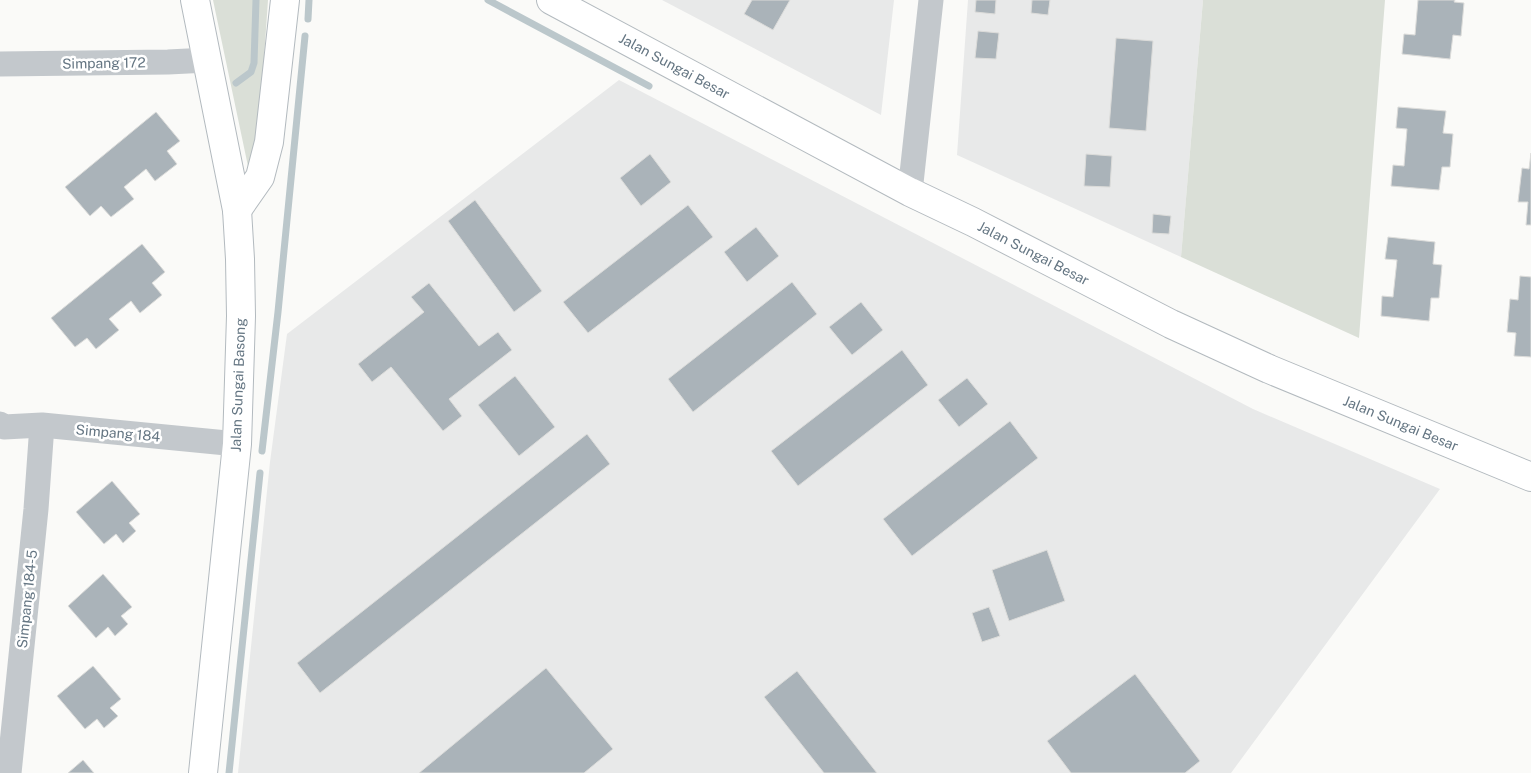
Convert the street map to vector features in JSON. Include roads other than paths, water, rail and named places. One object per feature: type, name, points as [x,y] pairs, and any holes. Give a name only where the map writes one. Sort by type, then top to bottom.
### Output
[{"type":"street","name":"Jalan Sungai Basong","points":[[195,0],[237,210],[241,316],[237,444],[203,773]]},
{"type":"street","points":[[237,210],[260,177],[269,142],[285,0]]},
{"type":"street","name":"Jalan Sungai Besar","points":[[551,0],[910,192],[973,222],[1171,324],[1269,369],[1531,477]]},
{"type":"street","points":[[910,192],[931,0]]},
{"type":"street","name":"Simpang 172","points":[[0,64],[208,60]]},
{"type":"street","name":"Simpang 184","points":[[0,424],[4,427],[42,425],[237,444]]},
{"type":"street","name":"Simpang 184-5","points":[[10,773],[36,509],[42,425]]},
{"type":"waterway","points":[[236,83],[251,72],[254,63],[256,0]]},
{"type":"waterway","points":[[308,19],[309,0]]},
{"type":"waterway","points":[[488,0],[649,86]]},
{"type":"waterway","points":[[262,451],[278,312],[305,36]]},
{"type":"waterway","points":[[229,773],[260,473]]}]
